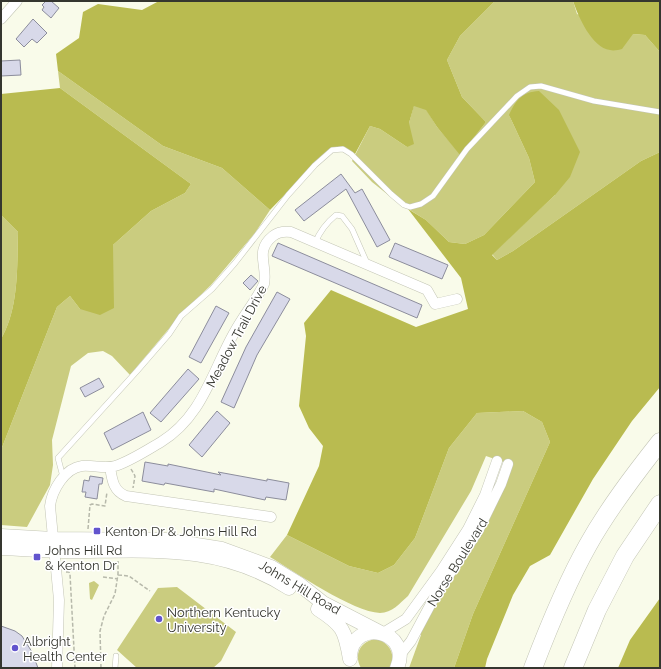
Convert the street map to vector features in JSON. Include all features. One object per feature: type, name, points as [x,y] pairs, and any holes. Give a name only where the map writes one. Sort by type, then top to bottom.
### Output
[{"type":"highway","points":[[533,668],[573,574],[589,544],[639,468],[660,442]]},
{"type":"highway","points":[[573,668],[597,610],[625,556],[660,504]]},
{"type":"main road","name":"Johns Hill Road","points":[[1,536],[54,545],[170,551],[214,557],[238,563],[284,585],[332,618],[345,633],[351,663]]},
{"type":"main road","name":"Johns Hill Road","points":[[1,548],[165,540],[222,548],[271,567],[298,584],[323,603],[382,633],[394,641],[398,665]]},
{"type":"main road","points":[[351,663],[350,651],[359,638],[373,632],[382,633]]},
{"type":"street","points":[[1,19],[17,1]]},
{"type":"street","name":"Meadow Trail Drive","points":[[57,668],[60,612],[51,499],[53,492],[63,478],[75,468],[81,466],[110,467],[124,462],[176,431],[198,408],[234,333],[264,284],[265,275],[262,257],[265,244],[268,240],[275,234],[284,231],[427,290],[435,304],[457,299]]},
{"type":"street","name":"Norse Boulevard","points":[[382,633],[406,619],[441,572],[468,529],[485,495],[498,461]]},
{"type":"street","name":"Norse Boulevard","points":[[398,665],[435,596],[478,530],[501,484],[508,464]]},
{"type":"street","points":[[110,467],[115,488],[122,494],[132,497],[270,518]]},
{"type":"lane","points":[[63,478],[58,458],[137,371],[169,334],[182,316],[207,294],[235,263],[288,195],[329,152],[343,150],[351,154],[391,194],[404,205],[410,206],[421,204],[433,196],[467,149],[513,100],[530,87],[541,86],[594,101],[660,112]]},
{"type":"lane","points":[[315,243],[321,231],[330,219],[336,216],[342,216],[352,229],[368,265]]},
{"type":"lane","points":[[115,668],[116,656]]},
{"type":"path","points":[[124,462],[134,472],[135,476],[132,497]]},
{"type":"path","points":[[88,531],[90,505],[105,506],[107,489],[115,488]]},
{"type":"path","points":[[101,668],[100,631],[104,616],[115,594],[118,579],[118,557]]},
{"type":"path","points":[[61,573],[70,573],[75,668]]},
{"type":"path","points":[[118,575],[129,576],[150,591]]},
{"type":"path","points":[[103,577],[118,579]]},
{"type":"green space","points":[[495,1],[573,1],[577,14],[633,34],[645,35],[660,52],[660,152],[641,161],[513,251],[497,260],[492,254],[555,195],[509,115],[529,158],[535,182],[484,235],[465,244],[449,242],[426,220],[397,202],[372,182],[352,161],[370,126],[380,129],[407,147],[409,123],[414,105],[426,109],[437,127],[460,154],[486,122],[462,97],[447,60],[460,36]]},
{"type":"green space","points":[[58,71],[163,146],[222,168],[270,210],[255,233],[211,285],[183,312],[130,375],[112,356],[103,351],[88,353],[71,366],[52,440],[53,465],[50,485],[27,527],[1,525],[1,450],[57,307],[70,296],[80,309],[112,260],[113,245],[151,211],[185,193],[191,184],[60,88]]},
{"type":"green space","points":[[1,215],[18,232],[17,273],[14,301],[7,327],[1,339]]},
{"type":"green space","points":[[523,411],[542,422],[550,442],[473,614],[454,668],[409,668],[421,635],[419,633],[512,465],[486,456],[471,491],[408,596],[396,607],[384,613],[369,611],[340,599],[270,557],[287,535],[349,566],[378,573],[394,565],[415,538],[449,448],[477,413]]},
{"type":"green space","points":[[94,581],[99,585],[92,600],[90,599],[89,583]]},
{"type":"green space","points":[[177,587],[236,632],[221,661],[213,668],[137,668],[117,650],[158,588]]},
{"type":"green space","points":[[377,639],[382,641],[391,650],[392,659],[389,668],[361,668],[358,658],[360,649],[367,642]]},
{"type":"shaded area","points":[[159,1],[495,1],[460,36],[447,60],[462,97],[486,122],[460,155],[437,127],[426,110],[414,106],[409,123],[414,144],[407,147],[380,129],[370,126],[355,154],[348,150],[341,149],[327,151],[270,210],[222,168],[163,146],[58,71],[56,54],[79,38],[83,12],[98,4],[142,10]]},
{"type":"shaded area","points":[[573,1],[660,1],[660,52],[645,35],[633,34],[622,49],[610,50],[603,48],[597,44],[582,23]]},
{"type":"shaded area","points":[[60,88],[191,184],[185,193],[151,211],[113,245],[114,308],[100,315],[80,309],[70,296],[57,307],[1,450],[1,339],[7,327],[14,301],[17,273],[18,232],[1,215],[1,94]]},
{"type":"shaded area","points":[[539,91],[559,110],[580,152],[570,177],[555,195],[492,255],[497,260],[513,251],[641,161],[660,152],[660,387],[632,421],[593,479],[550,555],[530,566],[513,595],[487,659],[485,668],[454,668],[473,614],[550,442],[542,422],[523,411],[477,413],[449,448],[415,538],[394,565],[378,573],[349,566],[287,535],[319,466],[323,446],[309,428],[299,406],[306,336],[304,323],[331,290],[416,327],[468,309],[461,278],[408,209],[426,220],[449,242],[465,244],[484,235],[535,182],[529,158],[509,115],[514,105],[520,98],[528,93]]},
{"type":"shaded area","points":[[660,598],[660,668],[618,668],[630,640]]},
{"type":"building","points":[[46,1],[51,1],[59,8],[51,18],[42,10],[44,7],[42,5]]},
{"type":"building","points":[[33,19],[47,33],[37,43],[32,39],[24,47],[16,39]]},
{"type":"building","points":[[20,60],[21,75],[1,76],[1,61]]},
{"type":"building","points":[[341,174],[355,193],[362,189],[390,240],[377,247],[346,189],[304,221],[295,210]]},
{"type":"building","points":[[278,243],[422,305],[417,318],[272,256]]},
{"type":"building","points":[[395,243],[448,265],[442,279],[389,257]]},
{"type":"building","points":[[251,275],[258,281],[250,290],[243,283]]},
{"type":"building","points":[[277,292],[290,299],[257,355],[234,408],[221,402],[246,347]]},
{"type":"building","points":[[216,306],[229,313],[201,363],[189,357]]},
{"type":"building","points":[[188,369],[199,379],[161,422],[150,413]]},
{"type":"building","points":[[99,378],[104,387],[85,397],[80,388]]},
{"type":"building","points":[[217,411],[230,423],[202,457],[189,445]]},
{"type":"building","points":[[143,412],[151,430],[112,450],[104,433]]},
{"type":"building","points":[[145,462],[168,466],[168,464],[221,475],[218,472],[267,481],[267,479],[289,483],[286,500],[266,497],[265,500],[214,489],[214,492],[165,483],[164,485],[142,481]]},
{"type":"building","points":[[90,476],[103,478],[102,484],[99,484],[97,499],[85,497],[86,492],[82,492],[84,480],[89,481]]},
{"type":"building","name":"Albright Health Center","points":[[1,626],[15,631],[22,636],[32,652],[38,668],[1,668]]},
{"type":"place","name":"Kenton Dr & Johns Hill Rd","points":[[97,531]]},
{"type":"place","name":"Johns Hill Rd & Kenton Dr","points":[[37,557]]},
{"type":"place","name":"Northern Kentucky University","points":[[159,619]]},
{"type":"place","name":"Albright Health Center","points":[[15,648]]}]
